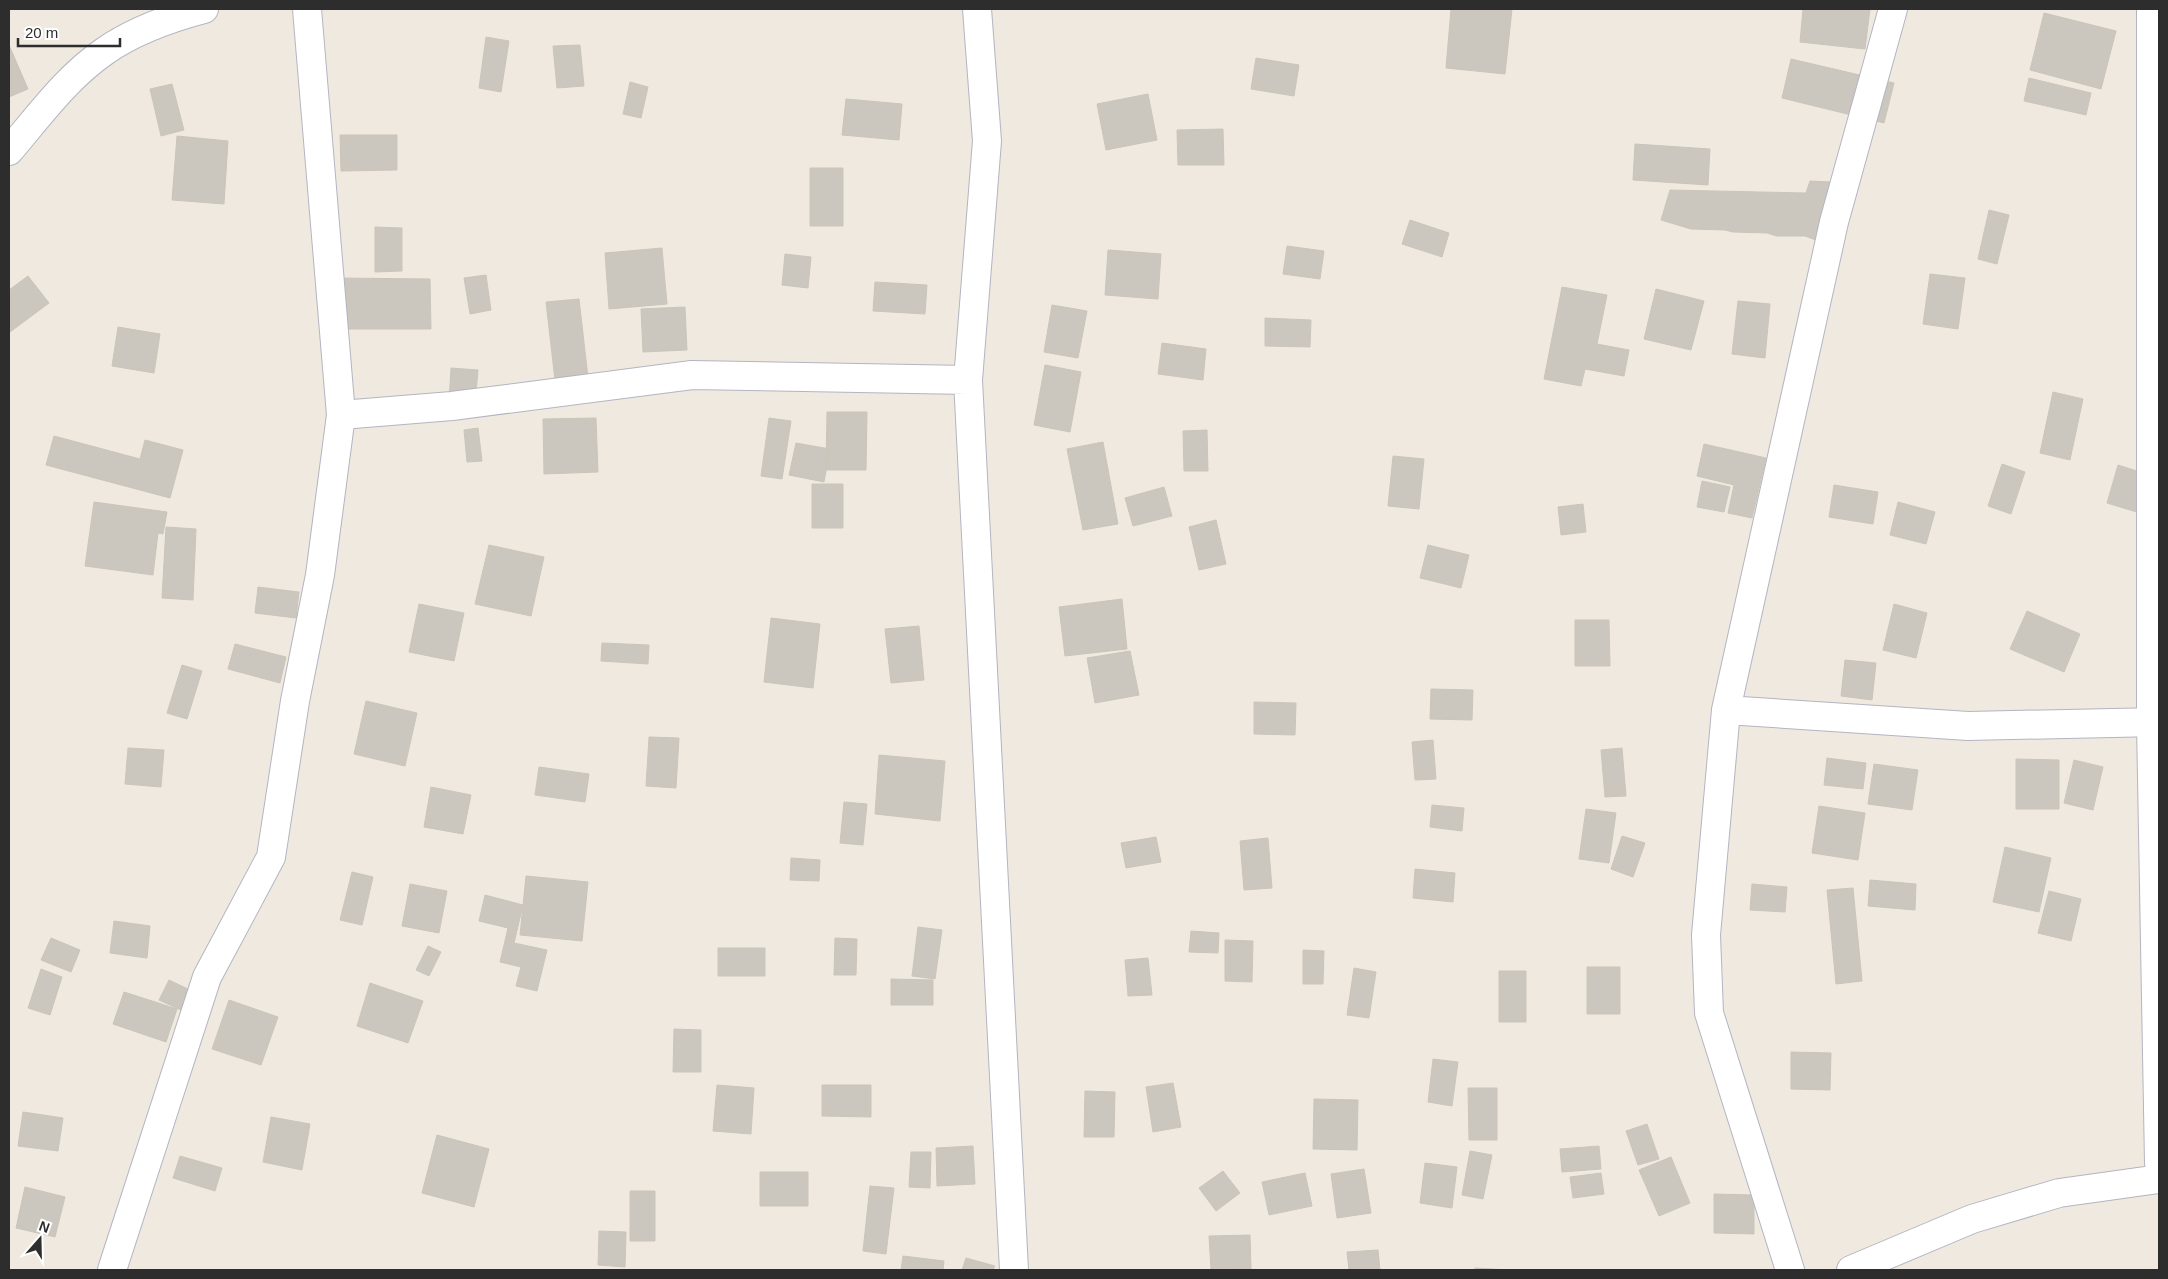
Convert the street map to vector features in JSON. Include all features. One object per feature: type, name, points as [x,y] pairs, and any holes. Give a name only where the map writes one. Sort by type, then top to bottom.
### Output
[{"type":"street","points":[[9,151],[68,84],[105,51],[161,21],[204,9]]},
{"type":"street","points":[[112,1270],[207,977],[271,857],[295,701],[320,575],[341,415],[307,9]]},
{"type":"street","points":[[977,9],[987,142],[968,380],[1014,1270]]},
{"type":"street","points":[[1790,1270],[1709,1013],[1706,935],[1726,710],[1834,222],[1893,9]]},
{"type":"street","points":[[2151,9],[2159,1163]]},
{"type":"street","points":[[341,415],[452,406],[692,375],[968,380]]},
{"type":"street","points":[[1726,710],[1968,726],[2155,723]]},
{"type":"street","points":[[1851,1270],[1980,1216],[2059,1193],[2159,1179]]},
{"type":"building","points":[[1451,9],[1512,9],[1505,74],[1446,68]]},
{"type":"building","points":[[1803,9],[1870,9],[1865,49],[1800,42]]},
{"type":"building","points":[[2044,13],[2116,31],[2101,89],[2030,70]]},
{"type":"building","points":[[486,37],[509,41],[501,92],[479,88]]},
{"type":"building","points":[[9,45],[28,89],[9,97]]},
{"type":"building","points":[[580,45],[584,86],[557,88],[553,46]]},
{"type":"building","points":[[1256,58],[1299,65],[1294,96],[1251,89]]},
{"type":"building","points":[[1791,59],[1894,83],[1884,123],[1782,98]]},
{"type":"building","points":[[2029,78],[2091,93],[2086,115],[2024,101]]},
{"type":"building","points":[[630,82],[648,87],[641,118],[623,114]]},
{"type":"building","points":[[172,84],[184,130],[161,136],[150,89]]},
{"type":"building","points":[[1148,94],[1157,140],[1106,150],[1097,104]]},
{"type":"building","points":[[846,99],[902,104],[899,140],[842,135]]},
{"type":"building","points":[[1223,129],[1224,165],[1178,165],[1177,130]]},
{"type":"building","points":[[340,135],[397,135],[397,170],[341,171]]},
{"type":"building","points":[[177,136],[228,141],[224,204],[172,200]]},
{"type":"building","points":[[1635,144],[1710,149],[1708,185],[1633,180]]},
{"type":"building","points":[[810,168],[843,168],[843,226],[810,226]]},
{"type":"building","points":[[1810,181],[1831,182],[1821,242],[1805,236],[1777,236],[1767,233],[1691,229],[1661,220],[1670,190],[1806,193]]},
{"type":"building","points":[[1989,210],[2009,215],[1997,264],[1978,259]]},
{"type":"building","points":[[1410,220],[1449,233],[1442,257],[1402,244]]},
{"type":"building","points":[[375,227],[402,228],[402,271],[375,272]]},
{"type":"building","points":[[1287,246],[1324,251],[1320,279],[1283,274]]},
{"type":"building","points":[[662,248],[667,304],[609,309],[605,253]]},
{"type":"building","points":[[1108,250],[1161,254],[1158,299],[1105,295]]},
{"type":"building","points":[[785,254],[811,257],[808,288],[782,285]]},
{"type":"building","points":[[1930,274],[1965,278],[1958,329],[1923,324]]},
{"type":"building","points":[[486,275],[491,310],[470,314],[464,278]]},
{"type":"building","points":[[28,276],[49,303],[10,332],[9,290]]},
{"type":"building","points":[[337,278],[430,279],[431,329],[336,329]]},
{"type":"building","points":[[875,282],[927,285],[925,314],[873,311]]},
{"type":"building","points":[[1562,287],[1607,295],[1597,344],[1629,350],[1624,376],[1585,369],[1581,386],[1544,379]]},
{"type":"building","points":[[1656,289],[1704,301],[1691,350],[1644,339]]},
{"type":"building","points":[[579,299],[589,386],[556,389],[546,302]]},
{"type":"building","points":[[1738,301],[1770,304],[1765,358],[1732,354]]},
{"type":"building","points":[[1052,305],[1087,311],[1078,358],[1044,352]]},
{"type":"building","points":[[685,307],[687,350],[643,352],[641,309]]},
{"type":"building","points":[[1265,318],[1311,320],[1310,347],[1265,346]]},
{"type":"building","points":[[118,327],[160,334],[154,373],[112,366]]},
{"type":"building","points":[[1162,343],[1206,349],[1203,380],[1158,374]]},
{"type":"building","points":[[1045,365],[1081,372],[1070,432],[1034,425]]},
{"type":"building","points":[[451,368],[478,370],[475,404],[449,402]]},
{"type":"building","points":[[2053,392],[2083,399],[2070,460],[2040,453]]},
{"type":"building","points":[[827,412],[867,412],[866,470],[826,470]]},
{"type":"building","points":[[596,418],[598,472],[544,474],[543,419]]},
{"type":"building","points":[[769,418],[791,421],[782,479],[761,476]]},
{"type":"building","points":[[478,428],[482,461],[467,462],[464,430]]},
{"type":"building","points":[[1207,430],[1208,471],[1184,471],[1183,431]]},
{"type":"building","points":[[54,436],[140,459],[145,440],[183,450],[170,498],[46,465]]},
{"type":"building","points":[[1103,442],[1118,524],[1083,530],[1067,449]]},
{"type":"building","points":[[796,443],[830,449],[824,482],[789,475]]},
{"type":"building","points":[[1704,444],[1766,458],[1752,518],[1728,513],[1734,485],[1697,476]]},
{"type":"building","points":[[1393,456],[1424,459],[1419,509],[1388,506]]},
{"type":"building","points":[[2002,464],[2025,472],[2011,514],[1988,506]]},
{"type":"building","points":[[2118,465],[2159,478],[2153,517],[2107,503]]},
{"type":"building","points":[[1702,481],[1730,487],[1724,512],[1697,507]]},
{"type":"building","points":[[812,484],[843,484],[843,528],[812,528]]},
{"type":"building","points":[[1834,485],[1878,492],[1873,524],[1829,517]]},
{"type":"building","points":[[1164,487],[1172,516],[1133,526],[1125,498]]},
{"type":"building","points":[[94,502],[167,512],[163,534],[158,533],[153,575],[85,566]]},
{"type":"building","points":[[1898,502],[1935,512],[1926,544],[1890,535]]},
{"type":"building","points":[[1583,504],[1586,532],[1561,535],[1558,507]]},
{"type":"building","points":[[1216,520],[1226,564],[1199,570],[1189,527]]},
{"type":"building","points":[[166,527],[196,529],[193,600],[162,598]]},
{"type":"building","points":[[489,545],[544,557],[531,616],[475,604]]},
{"type":"building","points":[[1428,545],[1469,555],[1461,588],[1420,578]]},
{"type":"building","points":[[258,587],[299,592],[296,618],[255,613]]},
{"type":"building","points":[[1122,599],[1127,649],[1065,656],[1059,607]]},
{"type":"building","points":[[419,604],[464,613],[454,661],[409,652]]},
{"type":"building","points":[[1894,604],[1927,613],[1916,658],[1883,650]]},
{"type":"building","points":[[2027,611],[2080,634],[2064,672],[2010,649]]},
{"type":"building","points":[[771,618],[820,624],[813,688],[764,682]]},
{"type":"building","points":[[1575,620],[1609,620],[1610,666],[1575,666]]},
{"type":"building","points":[[919,626],[924,680],[891,683],[885,629]]},
{"type":"building","points":[[602,643],[649,645],[648,664],[601,661]]},
{"type":"building","points":[[235,644],[286,657],[280,683],[228,669]]},
{"type":"building","points":[[1130,651],[1139,695],[1095,703],[1087,658]]},
{"type":"building","points":[[1845,660],[1876,663],[1872,700],[1841,696]]},
{"type":"building","points":[[182,665],[202,671],[187,719],[167,713]]},
{"type":"building","points":[[1431,689],[1473,690],[1472,720],[1430,719]]},
{"type":"building","points":[[366,701],[417,713],[405,766],[354,754]]},
{"type":"building","points":[[1254,702],[1296,703],[1295,735],[1254,734]]},
{"type":"building","points":[[649,737],[679,738],[676,788],[646,786]]},
{"type":"building","points":[[1433,740],[1436,779],[1415,780],[1412,742]]},
{"type":"building","points":[[128,748],[164,750],[161,787],[125,784]]},
{"type":"building","points":[[1622,748],[1626,796],[1605,797],[1601,750]]},
{"type":"building","points":[[879,755],[945,761],[940,821],[875,814]]},
{"type":"building","points":[[1827,758],[1866,763],[1863,789],[1824,785]]},
{"type":"building","points":[[2016,759],[2059,760],[2059,809],[2016,809]]},
{"type":"building","points":[[2074,760],[2103,767],[2093,810],[2064,803]]},
{"type":"building","points":[[1874,764],[1918,770],[1912,810],[1868,804]]},
{"type":"building","points":[[539,767],[589,774],[585,802],[535,795]]},
{"type":"building","points":[[431,787],[471,795],[463,834],[424,827]]},
{"type":"building","points":[[844,802],[867,804],[863,845],[840,843]]},
{"type":"building","points":[[1432,805],[1464,808],[1462,831],[1430,827]]},
{"type":"building","points":[[1819,806],[1865,813],[1858,860],[1812,853]]},
{"type":"building","points":[[1586,809],[1616,813],[1609,863],[1579,859]]},
{"type":"building","points":[[1622,836],[1645,843],[1633,877],[1611,869]]},
{"type":"building","points":[[1156,837],[1161,862],[1126,868],[1121,843]]},
{"type":"building","points":[[1268,838],[1272,888],[1244,890],[1240,841]]},
{"type":"building","points":[[2005,847],[2051,858],[2039,912],[1993,902]]},
{"type":"building","points":[[791,858],[820,860],[819,881],[790,880]]},
{"type":"building","points":[[1415,869],[1455,873],[1453,902],[1413,898]]},
{"type":"building","points":[[352,872],[373,877],[362,925],[340,920]]},
{"type":"building","points":[[526,876],[588,882],[582,941],[520,935]]},
{"type":"building","points":[[1870,880],[1916,884],[1915,910],[1868,906]]},
{"type":"building","points":[[410,884],[447,891],[439,933],[402,926]]},
{"type":"building","points":[[1752,884],[1787,887],[1785,912],[1750,910]]},
{"type":"building","points":[[1853,888],[1862,981],[1836,984],[1827,890]]},
{"type":"building","points":[[2049,891],[2081,899],[2071,941],[2038,933]]},
{"type":"building","points":[[485,895],[523,905],[514,943],[547,950],[537,991],[516,986],[521,967],[500,962],[508,928],[479,921]]},
{"type":"building","points":[[114,921],[150,926],[147,958],[110,953]]},
{"type":"building","points":[[918,927],[942,930],[935,979],[912,976]]},
{"type":"building","points":[[1191,931],[1219,933],[1218,953],[1189,952]]},
{"type":"building","points":[[51,938],[80,950],[71,972],[41,960]]},
{"type":"building","points":[[835,938],[857,939],[856,975],[834,975]]},
{"type":"building","points":[[1225,940],[1253,941],[1252,982],[1225,981]]},
{"type":"building","points":[[428,946],[441,952],[429,976],[416,970]]},
{"type":"building","points":[[718,948],[765,948],[765,976],[718,976]]},
{"type":"building","points":[[1303,950],[1324,951],[1323,984],[1303,984]]},
{"type":"building","points":[[1148,958],[1152,995],[1128,996],[1125,960]]},
{"type":"building","points":[[1587,967],[1620,967],[1620,1014],[1587,1014]]},
{"type":"building","points":[[1354,968],[1376,972],[1369,1018],[1347,1015]]},
{"type":"building","points":[[41,969],[62,977],[50,1015],[28,1008]]},
{"type":"building","points":[[1499,971],[1526,971],[1526,1022],[1499,1022]]},
{"type":"building","points":[[891,979],[933,980],[933,1005],[891,1005]]},
{"type":"building","points":[[169,980],[190,990],[181,1010],[159,1000]]},
{"type":"building","points":[[370,983],[423,1001],[408,1043],[357,1026]]},
{"type":"building","points":[[124,992],[177,1009],[166,1042],[113,1024]]},
{"type":"building","points":[[229,1000],[278,1017],[261,1065],[212,1049]]},
{"type":"building","points":[[674,1029],[701,1030],[701,1072],[673,1072]]},
{"type":"building","points":[[1791,1052],[1831,1053],[1830,1090],[1791,1089]]},
{"type":"building","points":[[1433,1059],[1458,1062],[1452,1106],[1428,1102]]},
{"type":"building","points":[[1173,1083],[1181,1127],[1153,1132],[1146,1087]]},
{"type":"building","points":[[717,1085],[754,1088],[751,1134],[713,1131]]},
{"type":"building","points":[[822,1085],[871,1085],[871,1117],[822,1116]]},
{"type":"building","points":[[1468,1088],[1497,1088],[1497,1140],[1469,1140]]},
{"type":"building","points":[[1085,1091],[1115,1092],[1114,1137],[1084,1137]]},
{"type":"building","points":[[1314,1099],[1358,1100],[1357,1150],[1313,1149]]},
{"type":"building","points":[[23,1112],[63,1118],[58,1151],[18,1146]]},
{"type":"building","points":[[271,1117],[310,1124],[302,1170],[263,1162]]},
{"type":"building","points":[[1647,1124],[1659,1159],[1638,1165],[1626,1131]]},
{"type":"building","points":[[437,1135],[489,1149],[474,1207],[422,1193]]},
{"type":"building","points":[[973,1146],[975,1184],[937,1186],[936,1148]]},
{"type":"building","points":[[1599,1146],[1601,1169],[1562,1172],[1560,1149]]},
{"type":"building","points":[[1470,1151],[1492,1155],[1483,1199],[1462,1195]]},
{"type":"building","points":[[911,1152],[931,1152],[930,1188],[909,1187]]},
{"type":"building","points":[[180,1156],[222,1168],[215,1191],[173,1178]]},
{"type":"building","points":[[1671,1157],[1690,1203],[1659,1216],[1639,1170]]},
{"type":"building","points":[[1425,1163],[1457,1167],[1452,1208],[1420,1203]]},
{"type":"building","points":[[1364,1169],[1371,1213],[1337,1218],[1331,1174]]},
{"type":"building","points":[[1223,1171],[1240,1193],[1216,1211],[1199,1188]]},
{"type":"building","points":[[760,1172],[808,1172],[808,1206],[760,1206]]},
{"type":"building","points":[[1305,1173],[1312,1206],[1269,1215],[1262,1182]]},
{"type":"building","points":[[1601,1173],[1604,1194],[1573,1198],[1570,1177]]},
{"type":"building","points":[[870,1186],[894,1188],[886,1254],[863,1251]]},
{"type":"building","points":[[25,1187],[65,1197],[55,1237],[16,1228]]},
{"type":"building","points":[[630,1191],[655,1191],[655,1241],[630,1241]]},
{"type":"building","points":[[1714,1194],[1754,1195],[1754,1234],[1714,1233]]},
{"type":"building","points":[[599,1231],[626,1232],[625,1267],[598,1265]]},
{"type":"building","points":[[1250,1235],[1251,1269],[1211,1270],[1209,1236]]},
{"type":"building","points":[[1378,1250],[1380,1270],[1349,1270],[1347,1252]]},
{"type":"building","points":[[903,1256],[944,1261],[943,1270],[901,1270]]},
{"type":"building","points":[[966,1258],[995,1266],[993,1270],[962,1270]]},
{"type":"building","points":[[1475,1268],[1509,1270],[1475,1270]]}]
